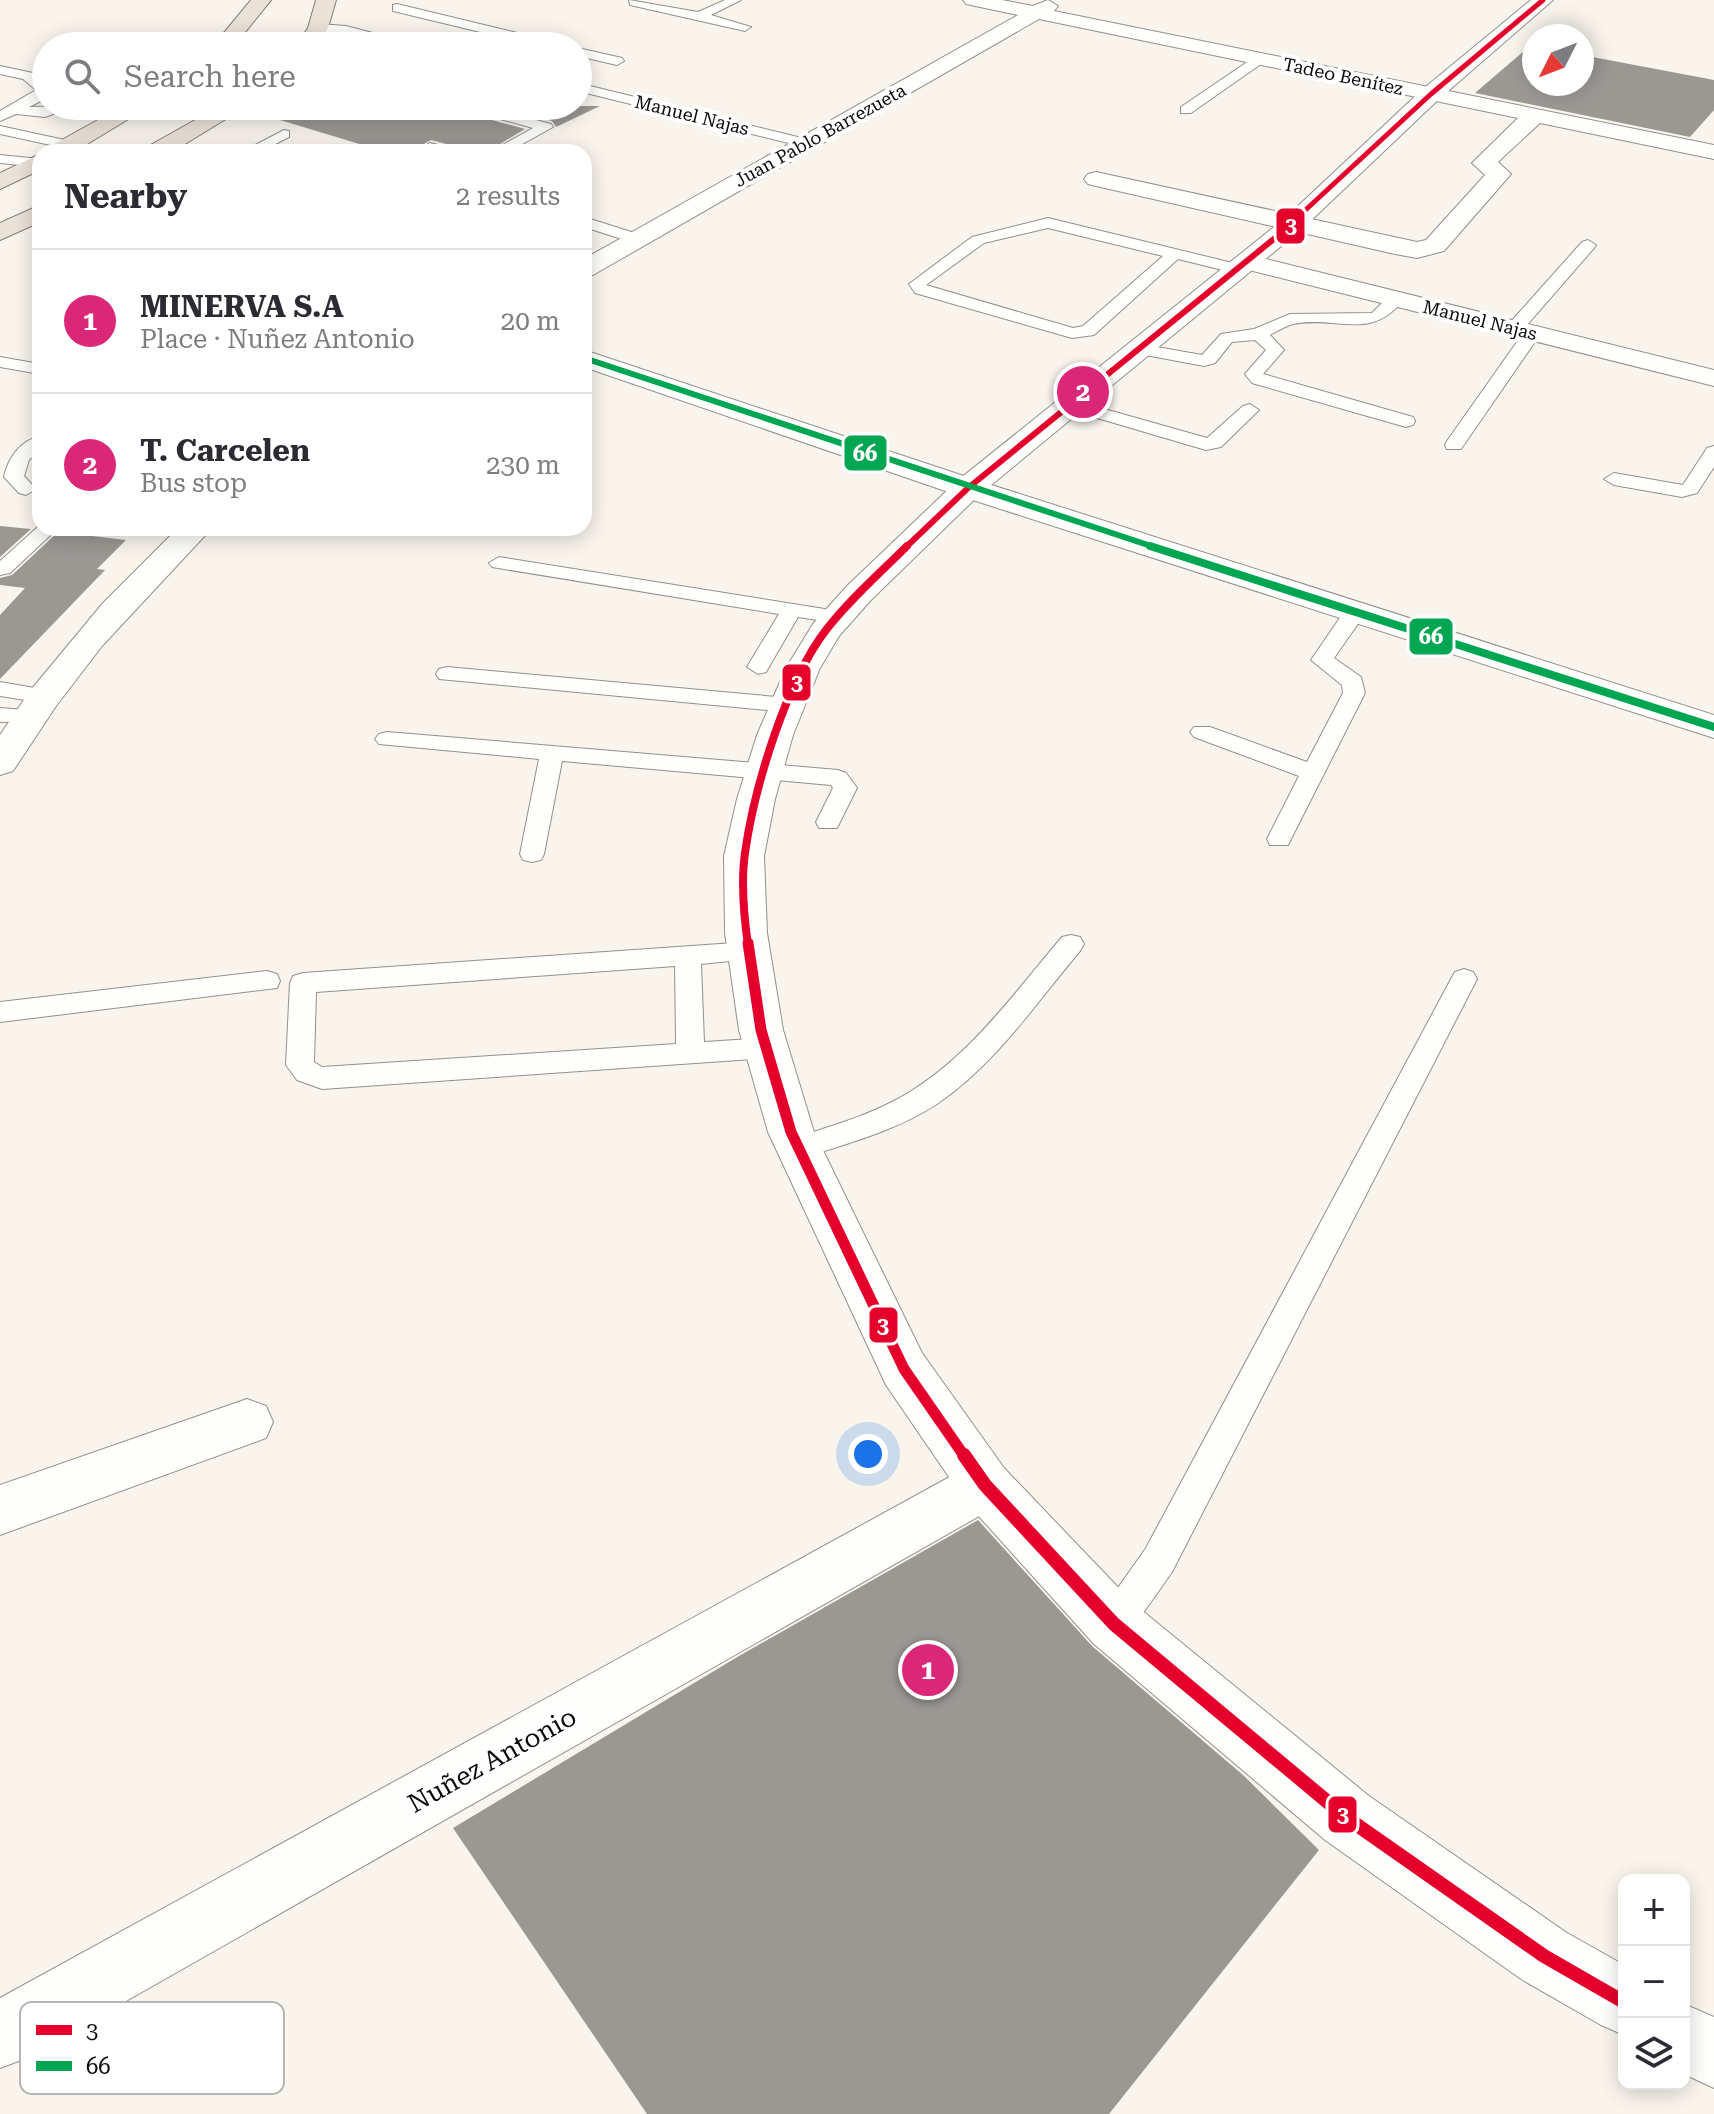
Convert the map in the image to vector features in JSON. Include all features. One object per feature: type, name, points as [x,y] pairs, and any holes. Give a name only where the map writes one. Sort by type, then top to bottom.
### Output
[{"type":"main road","points":[[226,32],[261,0]]},
{"type":"main road","points":[[315,32],[326,0]]},
{"type":"main road","points":[[216,32],[217,21]]},
{"type":"main road","points":[[71,144],[114,120]]},
{"type":"main road","points":[[169,144],[211,120]]},
{"type":"main road","points":[[0,182],[32,165]]},
{"type":"main road","points":[[0,233],[32,216]]},
{"type":"street","name":"Tadeo Benítez","points":[[973,0],[1046,7],[1261,59],[1714,152]]},
{"type":"street","points":[[1537,1],[1431,94],[1293,224],[968,488],[837,617],[803,668],[788,705],[765,770],[744,856],[749,951],[761,1030],[791,1132],[904,1369],[985,1485],[1114,1624],[1347,1818],[1544,1956],[1618,1999]]},
{"type":"street","name":"Juan Pablo Barrezueta","points":[[592,265],[1046,7]]},
{"type":"street","points":[[1096,179],[1406,249],[1435,246],[1499,174],[1484,163],[1534,116]]},
{"type":"street","name":"Manuel Najas","points":[[1242,265],[1714,378]]},
{"type":"street","points":[[592,361],[968,488],[1714,727]]},
{"type":"street","points":[[0,763],[25,709],[148,572],[187,536]]},
{"type":"street","points":[[0,1510],[247,1422]]},
{"type":"street","name":"Nuñez Antonio","points":[[59,2002],[985,1485]]},
{"type":"street","name":"Nuñez Antonio","points":[[0,2035],[20,2024]]},
{"type":"street","points":[[1690,2040],[1714,2054]]},
{"type":"lane","points":[[699,16],[735,0]]},
{"type":"lane","points":[[634,2],[745,27]]},
{"type":"lane","points":[[397,8],[499,32]]},
{"type":"lane","points":[[318,28],[355,32]]},
{"type":"lane","points":[[592,55],[617,61]]},
{"type":"lane","points":[[1186,110],[1261,59]]},
{"type":"lane","points":[[2,60],[32,79]]},
{"type":"lane","name":"Manuel Najas","points":[[592,90],[805,143]]},
{"type":"lane","points":[[0,117],[32,101]]},
{"type":"lane","points":[[17,110],[32,112]]},
{"type":"lane","points":[[513,144],[546,127],[520,120]]},
{"type":"lane","points":[[0,130],[32,146]]},
{"type":"lane","points":[[265,144],[284,134]]},
{"type":"lane","points":[[0,159],[32,156]]},
{"type":"lane","points":[[1177,252],[1088,331],[1082,332],[1072,333],[1027,320],[921,289],[917,284],[978,240],[1054,223],[1242,265]]},
{"type":"lane","points":[[592,224],[638,239]]},
{"type":"lane","points":[[592,240],[610,230]]},
{"type":"lane","points":[[1454,445],[1523,331],[1588,245]]},
{"type":"lane","points":[[1140,349],[1204,361],[1227,338],[1258,334],[1290,319],[1373,318],[1380,316],[1395,300]]},
{"type":"lane","points":[[1258,334],[1275,350],[1254,374],[1258,379],[1406,421]]},
{"type":"lane","points":[[0,362],[32,368]]},
{"type":"lane","points":[[1069,404],[1206,444],[1214,443],[1250,410]]},
{"type":"lane","points":[[32,447],[21,454],[14,477],[32,489]]},
{"type":"lane","points":[[1614,479],[1682,491],[1690,489],[1714,452]]},
{"type":"lane","points":[[0,484],[32,490]]},
{"type":"lane","points":[[0,569],[39,536]]},
{"type":"lane","points":[[499,563],[837,617]]},
{"type":"lane","points":[[758,667],[792,610]]},
{"type":"lane","points":[[1279,839],[1356,687],[1322,660],[1356,611]]},
{"type":"lane","points":[[447,674],[788,705]]},
{"type":"lane","points":[[0,689],[25,709]]},
{"type":"lane","points":[[1202,732],[1311,772]]},
{"type":"lane","points":[[387,739],[838,778],[845,788],[828,822]]},
{"type":"lane","points":[[532,854],[552,752]]},
{"type":"lane","points":[[799,1148],[904,1109],[945,1081],[975,1055],[1071,944]]},
{"type":"lane","points":[[749,951],[303,983],[300,1065],[307,1073],[322,1078],[767,1048]]},
{"type":"lane","points":[[688,955],[690,1053]]},
{"type":"lane","points":[[1114,1624],[1159,1560],[1464,979]]},
{"type":"lane","points":[[0,1012],[267,981]]},
{"type":"building","points":[[1522,53],[1522,96],[1594,96],[1594,57],[1714,80],[1714,110],[1690,137],[1475,93]]},
{"type":"building","points":[[280,120],[492,120],[525,129],[500,144],[446,144],[431,140],[424,144],[359,144]]},
{"type":"building","points":[[548,120],[571,120],[556,127]]},
{"type":"building","points":[[0,526],[31,529],[0,557]]},
{"type":"building","points":[[54,536],[126,540],[97,569],[105,570],[0,679],[0,615],[25,588],[0,585],[0,578],[12,575]]},
{"type":"building","points":[[978,1520],[1092,1646],[1243,1775],[1319,1850],[1109,2114],[647,2114],[453,1828],[739,1656]]},
{"type":"transit line","name":"3","points":[[1543,0],[1431,94],[1293,224],[968,488],[859,593],[825,631],[803,668],[775,735],[756,799],[744,856],[746,933],[761,1030],[791,1132],[904,1369],[985,1485],[1114,1624],[1347,1818],[1544,1956],[1618,1999]]},
{"type":"transit line","name":"66","points":[[592,361],[968,488],[1714,727]]},
{"type":"place","name":"T. Carcelen","points":[[1083,392]]},
{"type":"place","name":"MINERVA S.A","points":[[928,1670]]}]
